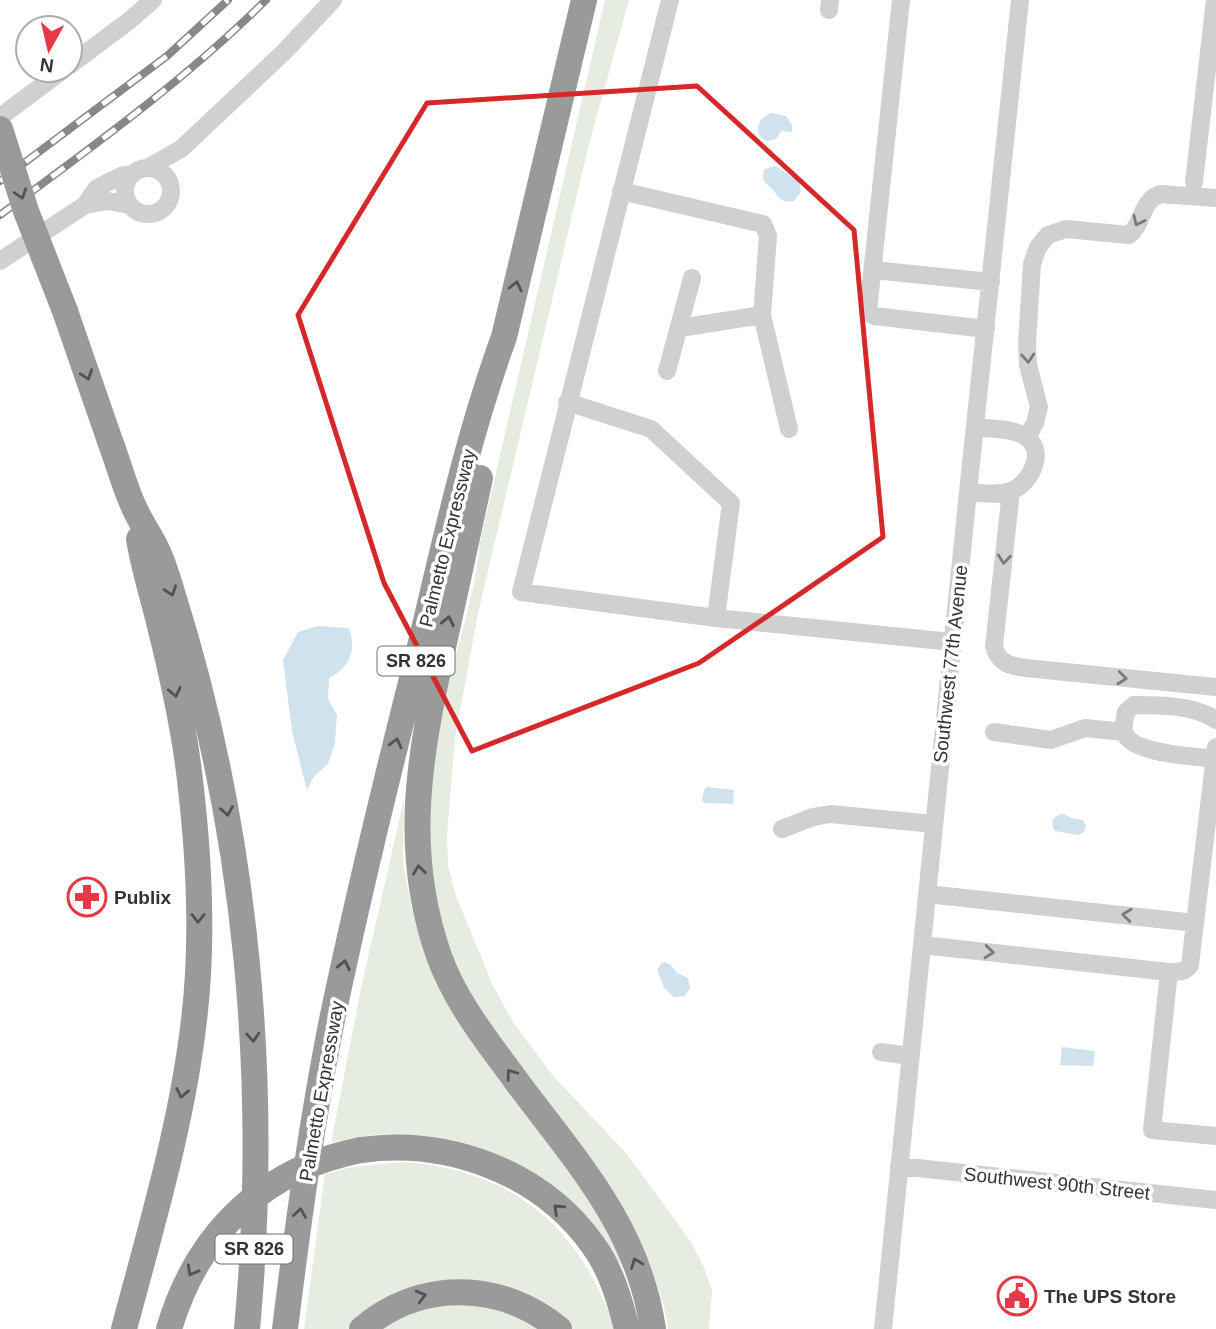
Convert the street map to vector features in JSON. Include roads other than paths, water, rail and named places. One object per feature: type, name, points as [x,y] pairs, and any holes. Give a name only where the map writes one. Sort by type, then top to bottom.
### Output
[{"type":"highway","name":"Palmetto Expressway","points":[[285,1329],[322,1074],[364,874],[486,385],[504,337],[584,0]]},
{"type":"highway","name":"SR 826","points":[[0,129],[26,211],[65,311],[133,506],[158,551],[208,719],[222,787],[242,913],[251,1003],[257,1130],[254,1242],[247,1329]]},
{"type":"highway","points":[[504,337],[500,387],[422,751],[416,831],[420,881],[437,949],[454,989],[482,1035],[587,1175],[615,1217],[643,1282],[653,1329]]},
{"type":"highway","points":[[124,1329],[181,1102],[194,1018],[198,953],[197,869],[189,770],[178,702],[142,557],[133,506]]},
{"type":"highway","points":[[169,1329],[174,1311],[205,1248],[237,1212],[261,1192],[291,1173],[328,1158],[361,1150],[398,1147],[450,1153],[495,1168],[533,1187],[562,1211],[594,1245],[619,1297],[628,1329]]},
{"type":"highway","points":[[362,1329],[388,1310],[414,1298],[457,1291],[509,1300],[544,1317],[559,1329]]},
{"type":"street","points":[[84,54],[153,0]]},
{"type":"street","points":[[130,205],[125,192],[128,179],[181,149],[284,52],[332,0]]},
{"type":"street","points":[[670,0],[521,593],[716,618],[952,642]]},
{"type":"street","points":[[901,0],[868,311],[870,314],[986,329]]},
{"type":"street","name":"Southwest 77th Avenue","points":[[883,1329],[1020,0]]},
{"type":"street","points":[[1194,182],[1208,130],[1215,6]]},
{"type":"street","points":[[0,117],[44,84]]},
{"type":"street","points":[[85,205],[108,201],[130,205],[142,213],[156,212],[168,202],[172,171],[181,149]]},
{"type":"street","points":[[0,261],[85,205],[97,188],[121,176],[140,171],[162,174],[170,187]]},
{"type":"street","points":[[621,191],[764,224],[768,236],[762,316],[789,429]]},
{"type":"street","points":[[1027,437],[1035,423],[1039,407],[1028,365],[1027,343],[1032,264],[1043,240],[1054,232],[1066,229],[1129,235],[1136,228],[1147,203],[1161,194],[1216,198]]},
{"type":"street","points":[[873,270],[991,282]]},
{"type":"street","points":[[667,371],[692,278]]},
{"type":"street","points":[[680,328],[762,316]]},
{"type":"street","points":[[567,402],[651,429],[731,503],[716,618]]},
{"type":"street","points":[[968,492],[998,494],[1011,491],[1025,481],[1035,465],[1034,449],[1027,437],[1011,431],[975,427]]},
{"type":"street","points":[[1011,491],[994,646],[999,658],[1008,665],[1019,667],[1216,687]]},
{"type":"street","points":[[922,945],[1181,972],[1190,965],[1215,753],[1143,748],[1124,732],[1126,712],[1134,705],[1171,707],[1206,713],[1216,720]]},
{"type":"street","points":[[994,732],[1051,740],[1085,728],[1124,732]]},
{"type":"street","points":[[782,829],[813,817],[830,814],[934,824]]},
{"type":"street","points":[[927,894],[1195,923]]},
{"type":"street","points":[[1169,972],[1152,1130],[1216,1136]]},
{"type":"street","points":[[881,1052],[910,1056]]},
{"type":"street","name":"Southwest 90th Street","points":[[899,1166],[1216,1200]]},
{"type":"water","points":[[771,113],[786,116],[792,125],[792,132],[781,131],[776,139],[766,141],[759,135],[758,127],[762,119]]},
{"type":"water","points":[[775,166],[799,181],[801,192],[794,201],[780,199],[764,180],[765,169]]},
{"type":"water","points":[[318,626],[349,628],[352,651],[347,664],[329,678],[328,699],[337,715],[335,743],[328,764],[314,776],[307,790],[292,731],[283,660],[298,632]]},
{"type":"water","points":[[707,787],[734,790],[733,804],[704,803],[702,800]]},
{"type":"water","points":[[1064,814],[1083,820],[1086,826],[1084,832],[1078,835],[1055,831],[1052,825],[1054,819]]},
{"type":"water","points":[[665,962],[677,973],[688,978],[690,988],[685,996],[674,997],[664,988],[657,970]]},
{"type":"water","points":[[1062,1047],[1095,1051],[1093,1066],[1060,1065]]},
{"type":"railway","points":[[0,181],[167,56],[228,0]]},
{"type":"railway","points":[[0,215],[170,86],[266,0]]},
{"type":"place","name":"Publix","points":[[87,897]]},
{"type":"place","name":"The UPS Store","points":[[1017,1296]]}]
